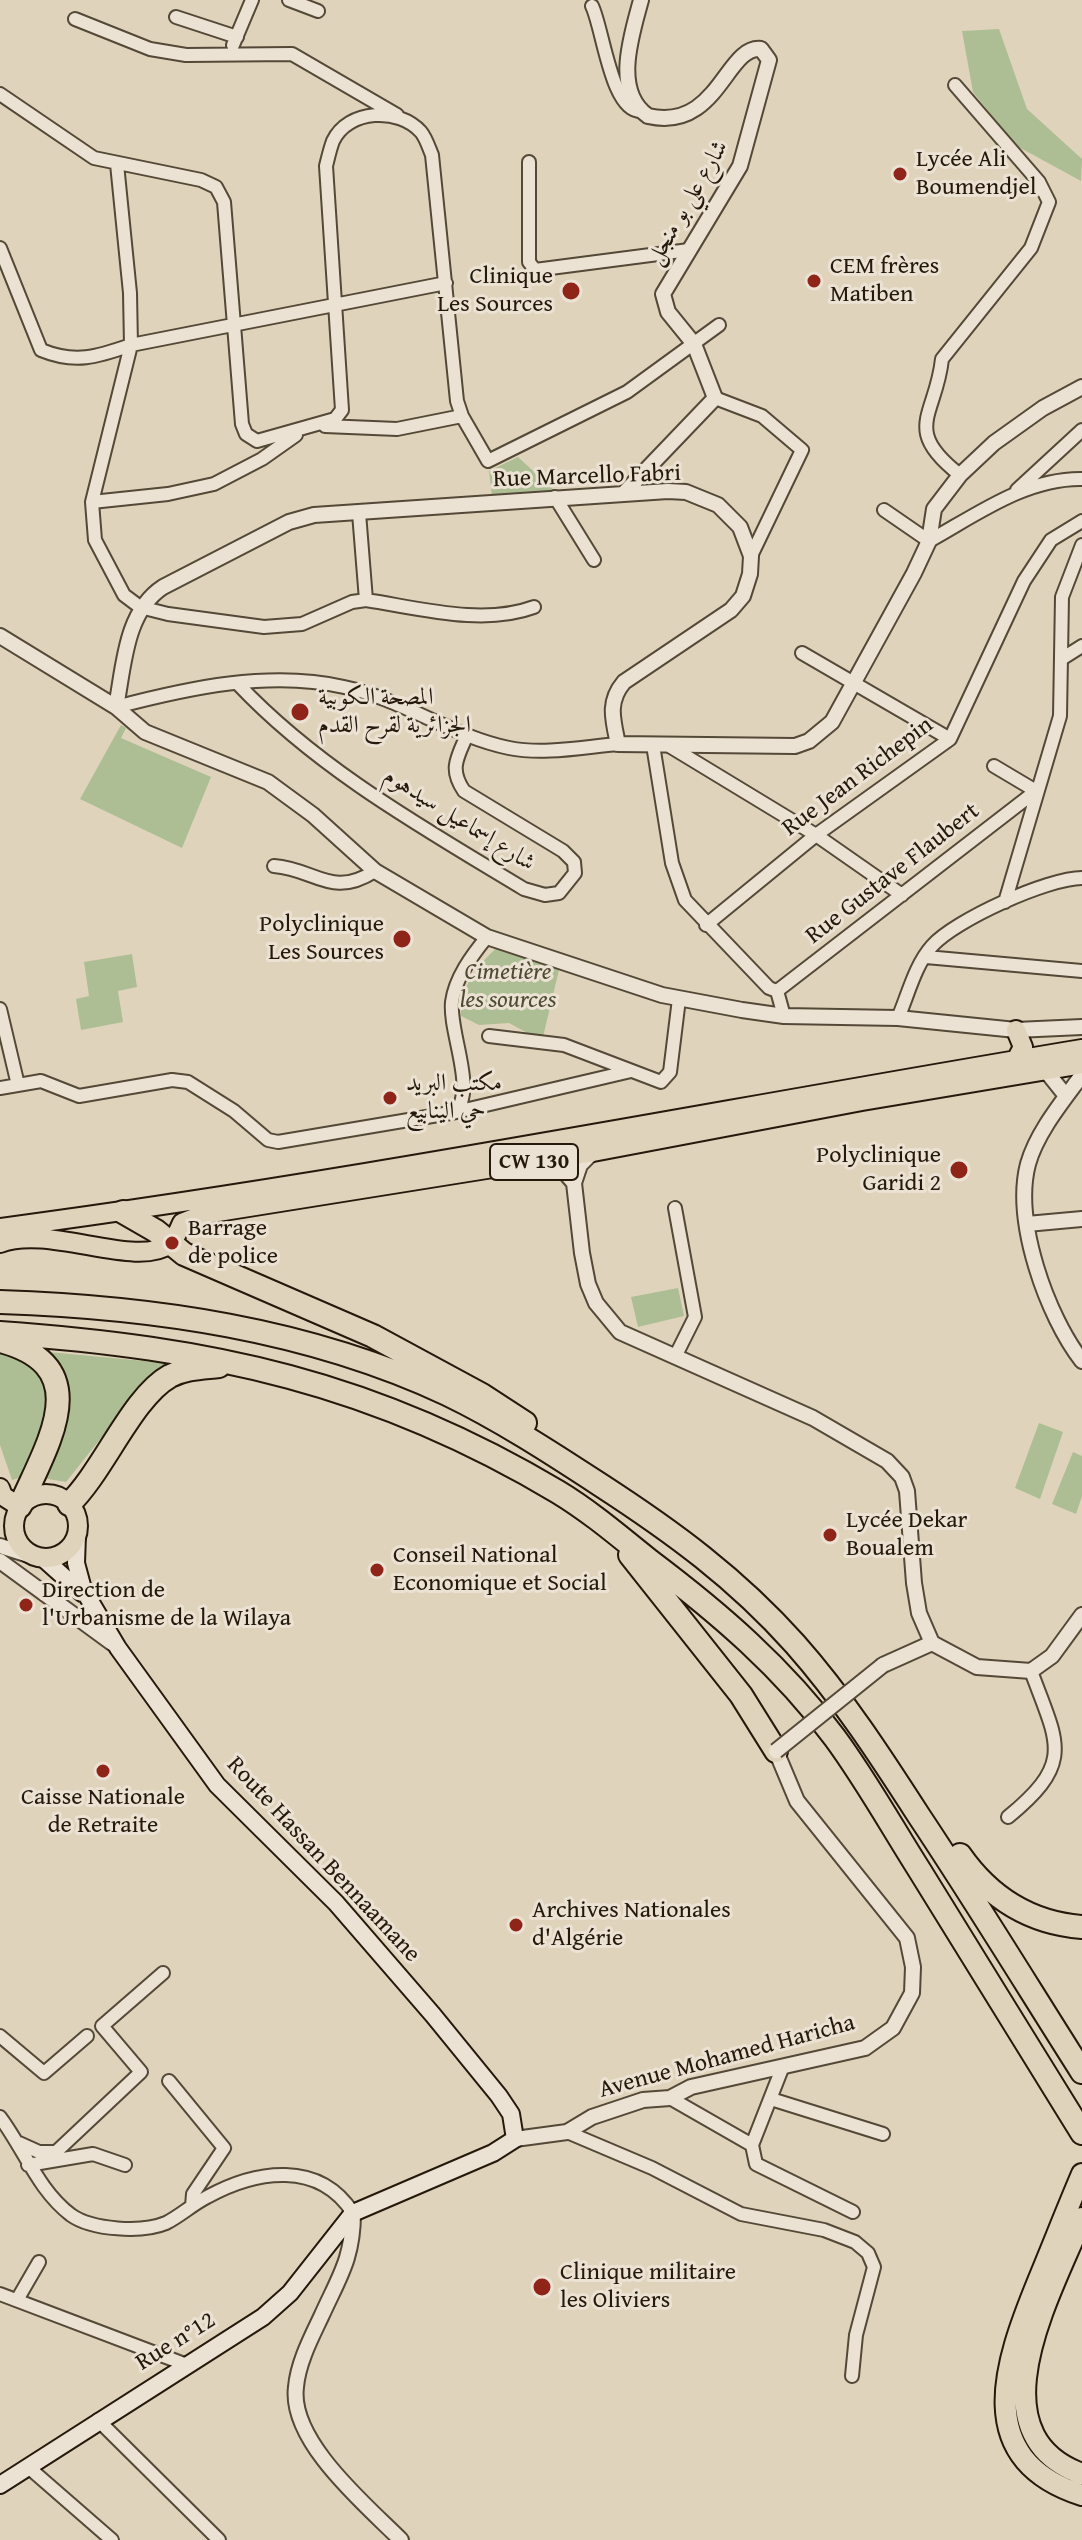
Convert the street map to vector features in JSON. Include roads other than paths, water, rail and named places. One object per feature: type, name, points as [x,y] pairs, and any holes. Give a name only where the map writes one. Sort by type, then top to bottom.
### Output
[{"type":"highway","points":[[123,1212],[184,1254],[220,1272],[279,1292],[373,1336],[482,1395],[594,1470],[681,1537],[794,1643],[879,1755],[1082,2072]]},
{"type":"highway","points":[[0,1302],[176,1316],[255,1330],[376,1365],[461,1402],[566,1463],[681,1537]]},
{"type":"highway","points":[[0,1333],[164,1348],[248,1364],[329,1386],[446,1432],[561,1494],[606,1526],[732,1625],[782,1675],[835,1739],[1082,2133]]},
{"type":"highway","points":[[0,1341],[25,1347],[38,1357],[55,1374],[60,1399],[57,1418],[20,1506]]},
{"type":"highway","points":[[69,1504],[84,1489],[151,1392],[168,1377],[189,1369],[248,1364]]},
{"type":"highway","points":[[606,1526],[741,1695],[776,1751]]},
{"type":"highway","points":[[879,1755],[908,1781],[971,1870],[989,1889],[1018,1909],[1049,1922],[1082,1927]]},
{"type":"highway","points":[[1079,2180],[1015,2340],[1003,2399],[1010,2433],[1026,2459],[1050,2481],[1082,2495]]},
{"type":"highway","points":[[1082,2218],[1032,2348],[1023,2407],[1026,2422],[1044,2451],[1082,2474]]},
{"type":"main road","points":[[1016,1030],[1023,1047],[1016,1060]]},
{"type":"main road","name":"CW 130","points":[[0,1228],[123,1212],[671,1122],[1082,1049]]},
{"type":"main road","name":"CW 130","points":[[172,1243],[182,1223],[205,1214],[541,1161],[862,1101],[1082,1064]]},
{"type":"main road","points":[[0,1243],[23,1236],[44,1237],[151,1252],[172,1243]]},
{"type":"main road","points":[[0,1488],[3,1496],[20,1506]]},
{"type":"main road","points":[[44,1494],[69,1504],[78,1522],[77,1535],[62,1554],[40,1558],[26,1552],[14,1535],[13,1525],[20,1506],[44,1494]]},
{"type":"main road","name":"Route Hassan Bennaamane","points":[[77,1535],[79,1576],[91,1616]]},
{"type":"main road","name":"Route Hassan Bennaamane","points":[[40,1558],[73,1583],[91,1616],[118,1648],[217,1785],[336,1903],[499,2096],[511,2114],[515,2139]]},
{"type":"main road","name":"Avenue Mohamed Haricha","points":[[353,2213],[493,2153],[515,2139]]},
{"type":"main road","name":"Rue n°12","points":[[0,2485],[263,2317],[281,2301],[353,2213]]},
{"type":"street","points":[[230,54],[252,0]]},
{"type":"street","points":[[289,0],[318,11]]},
{"type":"street","points":[[641,0],[628,56],[630,86],[641,111]]},
{"type":"street","points":[[592,6],[618,92],[629,107],[641,111]]},
{"type":"street","points":[[176,17],[237,37]]},
{"type":"street","points":[[75,19],[150,49],[186,55],[292,54],[403,118],[422,133],[432,155],[457,401],[462,416],[488,461],[627,392],[719,325]]},
{"type":"street","name":"شارع علي بو منجل","points":[[641,111],[658,118],[681,117],[714,94],[746,51],[757,48],[768,55],[769,68],[746,151],[730,185],[665,288],[663,300],[694,344],[715,398]]},
{"type":"street","points":[[955,85],[1039,182],[1049,202],[1031,248],[942,359],[940,380],[928,410],[927,437],[937,457],[960,475]]},
{"type":"street","points":[[0,94],[94,158],[201,180],[216,187],[224,202],[242,424],[246,434],[257,441],[335,419],[342,410],[326,166],[334,138],[355,120],[378,113],[403,118]]},
{"type":"street","points":[[529,162],[529,262],[535,270],[689,250]]},
{"type":"street","points":[[117,164],[130,293],[131,345],[92,502],[95,540],[124,595],[140,607],[229,625],[288,626],[366,600],[489,616],[511,615],[534,607]]},
{"type":"street","points":[[0,248],[41,350],[64,359],[93,359],[131,345],[446,283]]},
{"type":"street","points":[[116,707],[165,694],[238,684],[314,682],[345,687],[467,735],[532,751],[618,744],[671,747],[795,746],[809,741],[832,722],[929,541],[934,509],[960,475],[994,443],[1043,408],[1082,387]]},
{"type":"street","points":[[618,744],[612,711],[615,692],[624,682],[731,610],[748,585],[751,556],[802,450],[762,416],[715,398],[624,493]]},
{"type":"street","points":[[92,502],[168,494],[214,484],[262,459],[291,437],[327,425],[397,429],[462,416]]},
{"type":"street","points":[[929,541],[1033,479],[1054,453],[1082,430]]},
{"type":"street","points":[[1007,497],[1061,479],[1082,479]]},
{"type":"street","name":"Rue Marcello Fabri","points":[[140,607],[163,587],[289,522],[314,515],[555,497],[686,492],[718,505],[740,527],[751,556]]},
{"type":"street","points":[[555,497],[594,560]]},
{"type":"street","points":[[884,510],[929,541]]},
{"type":"street","points":[[359,513],[366,600]]},
{"type":"street","name":"Rue Jean Richepin","points":[[706,925],[816,835],[950,739],[1024,581],[1051,540],[1082,521]]},
{"type":"street","points":[[1005,902],[1060,716],[1062,597],[1082,545]]},
{"type":"street","points":[[116,707],[130,637],[140,607]]},
{"type":"street","points":[[0,636],[116,707],[145,732],[167,744],[268,782],[313,815],[375,871],[487,937],[679,999],[784,1016],[898,1018],[1016,1030],[1082,1027]]},
{"type":"street","points":[[1063,658],[1082,646]]},
{"type":"street","points":[[802,653],[950,739]]},
{"type":"street","name":"شارع إسماعيل سيدهوم","points":[[238,684],[266,714],[382,802],[524,889],[545,895],[559,893],[575,873],[574,862],[563,851],[464,791],[456,779],[453,765],[467,735]]},
{"type":"street","points":[[653,745],[672,863],[685,900],[706,925],[777,991],[784,1016]]},
{"type":"street","points":[[671,747],[816,835],[902,895]]},
{"type":"street","points":[[994,766],[1036,791]]},
{"type":"street","name":"Rue Gustave Flaubert","points":[[777,991],[1036,791]]},
{"type":"street","points":[[274,866],[348,885],[375,871]]},
{"type":"street","points":[[898,1018],[932,946],[1005,902],[1034,889],[1082,878]]},
{"type":"street","points":[[456,1112],[463,1103],[463,1087],[452,1001],[469,959],[487,937]]},
{"type":"street","points":[[926,957],[1082,971]]},
{"type":"street","points":[[489,1036],[564,1045],[657,1082],[667,1078],[679,999]]},
{"type":"street","points":[[0,1009],[18,1085]]},
{"type":"street","points":[[0,1088],[50,1083],[63,1093],[79,1096],[172,1080],[188,1082],[234,1111],[268,1140],[278,1142],[456,1112],[631,1071]]},
{"type":"street","points":[[1046,1071],[1066,1096]]},
{"type":"street","points":[[1082,1075],[1066,1096],[1029,1161],[1023,1186],[1027,1224],[1043,1286],[1067,1342],[1082,1361]]},
{"type":"street","points":[[593,1152],[580,1165],[574,1183],[582,1253],[588,1284],[596,1303],[620,1332],[813,1418],[869,1448],[902,1477],[907,1491],[919,1613],[932,1643],[977,1667],[1031,1671],[1052,1656],[1082,1615]]},
{"type":"street","points":[[541,1161],[561,1168],[574,1183]]},
{"type":"street","points":[[675,1208],[695,1317],[675,1357]]},
{"type":"street","points":[[1027,1224],[1082,1219]]},
{"type":"street","points":[[0,1546],[40,1558]]},
{"type":"street","points":[[0,1561],[91,1616]]},
{"type":"street","points":[[776,1751],[883,1665],[932,1643]]},
{"type":"street","points":[[1008,1817],[1037,1794],[1054,1767],[1054,1733],[1031,1671]]},
{"type":"street","name":"Avenue Mohamed Haricha","points":[[515,2139],[567,2132],[592,2117],[643,2100],[670,2098],[691,2087],[865,2048],[893,2028],[912,1993],[913,1967],[907,1938],[797,1801],[776,1751]]},
{"type":"street","points":[[19,2143],[39,2152],[56,2152],[141,2072],[102,2026],[163,1973]]},
{"type":"street","points":[[0,2036],[44,2073],[87,2036]]},
{"type":"street","points":[[783,2066],[752,2145],[756,2164],[853,2212]]},
{"type":"street","points":[[169,2081],[224,2148],[193,2194],[192,2206]]},
{"type":"street","points":[[670,2098],[752,2145]]},
{"type":"street","points":[[771,2099],[883,2134]]},
{"type":"street","points":[[0,2117],[19,2143],[28,2165],[69,2213],[90,2223],[153,2226],[165,2223],[209,2195],[284,2172],[317,2181],[342,2196],[353,2213],[353,2246],[303,2359],[295,2389],[300,2422],[339,2480],[401,2540]]},
{"type":"street","points":[[567,2132],[652,2168],[741,2214],[824,2230],[855,2242],[868,2253],[874,2267],[856,2335],[852,2376]]},
{"type":"street","points":[[28,2165],[93,2154],[125,2165]]},
{"type":"street","points":[[17,2300],[39,2262]]},
{"type":"street","points":[[0,2294],[187,2365]]},
{"type":"street","points":[[98,2420],[219,2540]]},
{"type":"street","points":[[27,2466],[112,2540]]},
{"type":"place","name":"Lycée Ali Boumendjel","points":[[900,174]]},
{"type":"place","name":"CEM frères Matiben","points":[[814,281]]},
{"type":"place","name":"Clinique Les Sources","points":[[571,291]]},
{"type":"place","name":"المصحة الكوبية الجزائرية لقرح القدم","points":[[300,712]]},
{"type":"place","name":"Polyclinique Les Sources","points":[[402,939]]},
{"type":"place","name":"مكتب البريد حي الينابيع","points":[[390,1098]]},
{"type":"place","name":"Polyclinique Garidi 2","points":[[959,1170]]},
{"type":"place","name":"Barrage de police","points":[[172,1243]]},
{"type":"place","name":"Lycée Dekar Boualem","points":[[830,1535]]},
{"type":"place","name":"Conseil National Economique et Social","points":[[377,1570]]},
{"type":"place","name":"Direction de l'Urbanisme de la Wilaya","points":[[26,1605]]},
{"type":"place","name":"Caisse Nationale de Retraite","points":[[103,1771]]},
{"type":"place","name":"Archives Nationales d'Algérie","points":[[516,1925]]},
{"type":"place","name":"Clinique militaire les Oliviers","points":[[542,2287]]},
{"type":"park label","name":"Cimetière les sources","points":[[508,987]]}]
